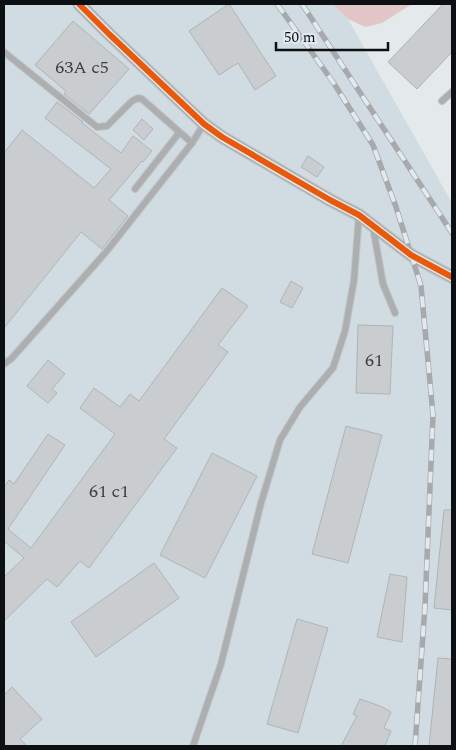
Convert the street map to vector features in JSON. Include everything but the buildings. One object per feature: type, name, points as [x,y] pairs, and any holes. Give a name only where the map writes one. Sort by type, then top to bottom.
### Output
[{"type":"street","points":[[84,5],[109,34],[204,124],[222,137],[315,192],[359,215],[411,255],[452,277]]},
{"type":"lane","points":[[4,52],[97,127],[107,126],[132,101],[138,98],[142,99],[192,143]]},
{"type":"lane","points":[[442,101],[452,92]]},
{"type":"lane","points":[[4,364],[12,358],[106,252],[192,143],[204,124]]},
{"type":"lane","points":[[135,189],[179,133]]},
{"type":"lane","points":[[193,746],[221,664],[260,503],[280,440],[300,407],[333,368],[345,331],[354,280],[359,215]]},
{"type":"lane","points":[[373,226],[383,284],[395,313]]},
{"type":"shaded area","points":[[4,4],[332,4],[348,19],[452,203],[452,746],[4,746]]},
{"type":"shaded area","points":[[332,4],[412,4],[382,23],[365,27],[348,19]]},
{"type":"railway","points":[[277,4],[333,82],[373,145],[396,207],[421,286],[433,415],[425,606],[415,746]]},
{"type":"railway","points":[[302,4],[452,233]]},
{"type":"cycle path","points":[[79,4],[204,124],[222,137],[359,215],[411,255],[452,277]]}]
